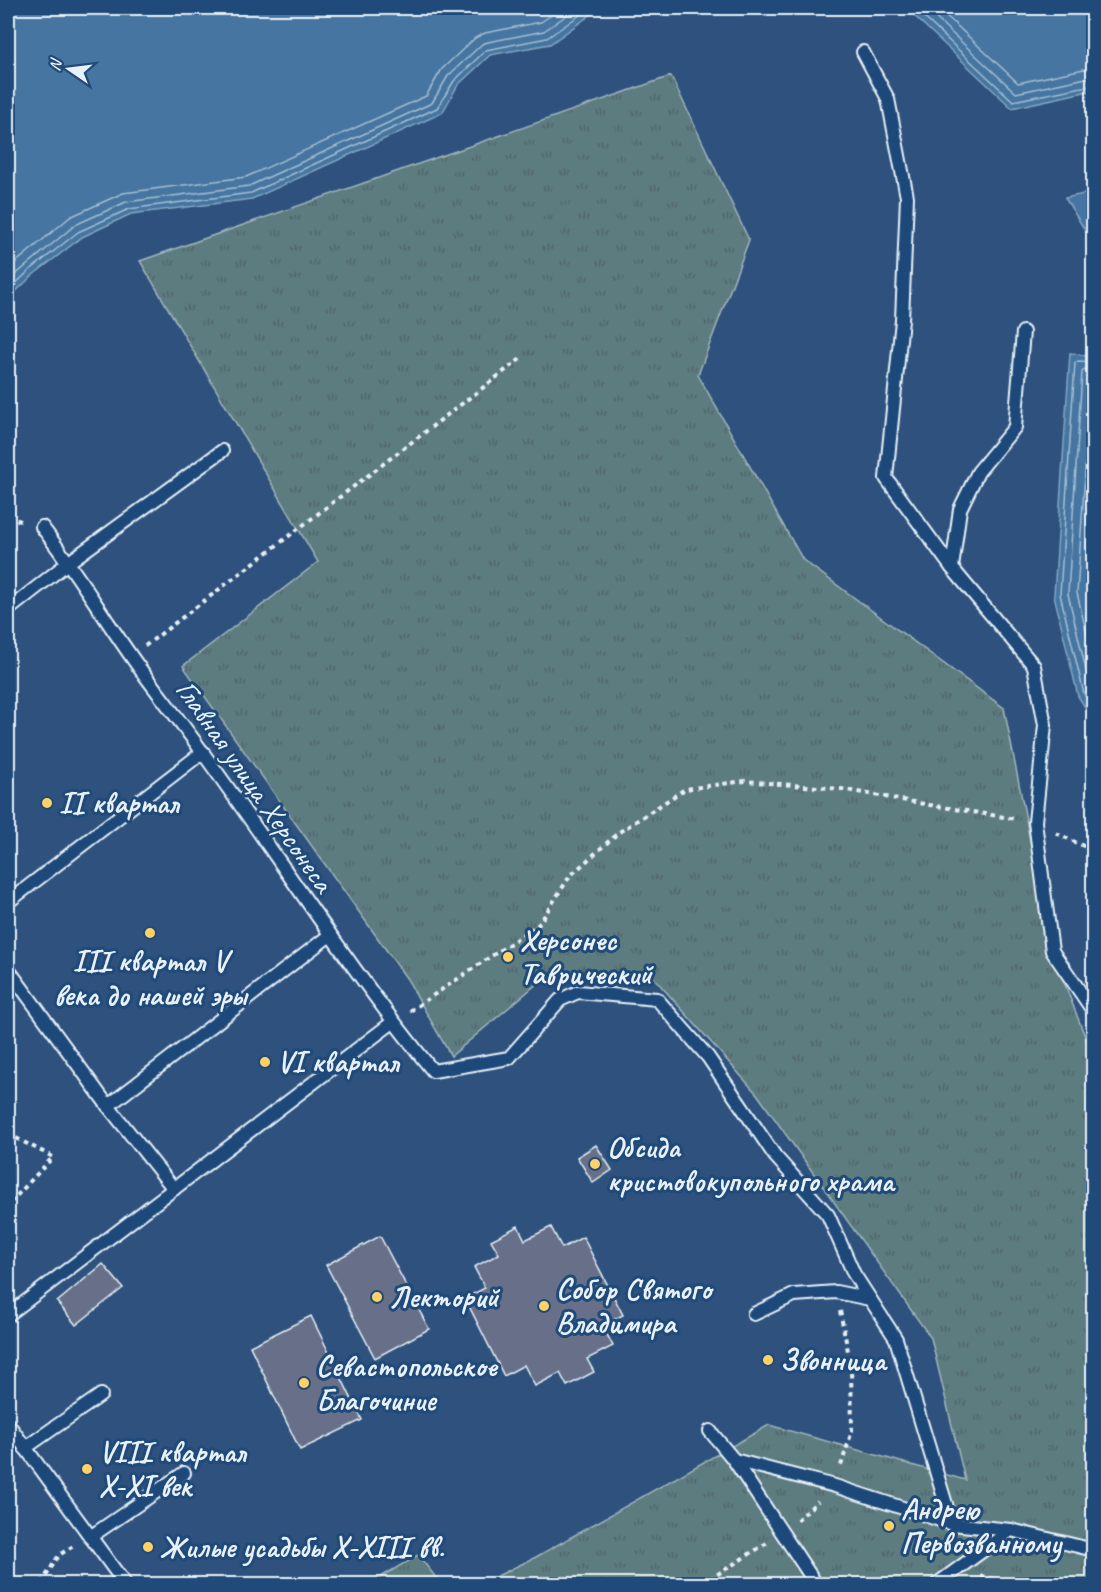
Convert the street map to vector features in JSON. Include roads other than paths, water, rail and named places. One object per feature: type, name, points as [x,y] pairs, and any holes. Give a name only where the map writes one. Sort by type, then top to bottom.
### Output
[{"type":"lane","points":[[863,52],[888,99],[907,197],[902,320],[886,478],[952,568],[1034,666],[1045,725],[1035,822],[1052,951],[1094,1012]]},
{"type":"lane","points":[[952,568],[960,509],[978,472],[1015,427],[1023,332]]},
{"type":"lane","points":[[8,610],[69,562],[222,450]]},
{"type":"lane","name":"Главная улица Херсонеса","points":[[42,527],[69,562],[131,656],[203,752],[330,935],[393,1022],[433,1071],[509,1058],[560,1000],[578,992],[657,999],[708,1057],[775,1156],[828,1215],[854,1274],[870,1299]]},
{"type":"lane","points":[[8,902],[203,752]]},
{"type":"lane","points":[[108,1107],[330,935]]},
{"type":"lane","points":[[8,969],[108,1107],[174,1189]]},
{"type":"lane","points":[[8,1315],[393,1022]]},
{"type":"lane","points":[[754,1314],[794,1295],[836,1292],[870,1299],[896,1339],[952,1524]]},
{"type":"lane","points":[[25,1448],[102,1395]]},
{"type":"lane","points":[[8,1424],[125,1584]]},
{"type":"lane","points":[[710,1431],[734,1460],[816,1584]]},
{"type":"lane","points":[[734,1460],[834,1486],[952,1524],[1011,1530],[1094,1550]]},
{"type":"lane","points":[[90,1537],[184,1473]]},
{"type":"lane","points":[[937,1584],[1011,1530]]},
{"type":"water","points":[[8,8],[600,8],[550,44],[490,55],[458,85],[442,113],[252,199],[131,214],[82,237],[33,275],[8,299]]},
{"type":"water","points":[[906,8],[1093,8],[1093,115],[1089,91],[1012,108]]},
{"type":"water","points":[[1094,192],[1093,243],[1065,198]]},
{"type":"water","points":[[1070,353],[1093,357],[1093,720],[1078,696],[1054,595]]},
{"type":"place","name":"II квартал","points":[[47,803]]},
{"type":"place","name":"III квартал V века до нашей эры","points":[[150,933]]},
{"type":"place","name":"Херсонес Таврический","points":[[508,957]]},
{"type":"place","name":"VI квартал","points":[[265,1062]]},
{"type":"place","name":"Обсида кристовокупольного храма","points":[[595,1164]]},
{"type":"place","name":"Лекторий","points":[[377,1297]]},
{"type":"place","name":"Собор Святого Владимира","points":[[544,1306]]},
{"type":"place","name":"Звонница","points":[[768,1360]]},
{"type":"place","name":"Севастопольское Благочиние","points":[[304,1383]]},
{"type":"place","name":"VIII квартал X-XI век","points":[[87,1469]]},
{"type":"place","name":"Андрею Первозванному","points":[[889,1526]]},
{"type":"place","name":"Жилые усадьбы X-XIII вв.","points":[[148,1547]]}]
